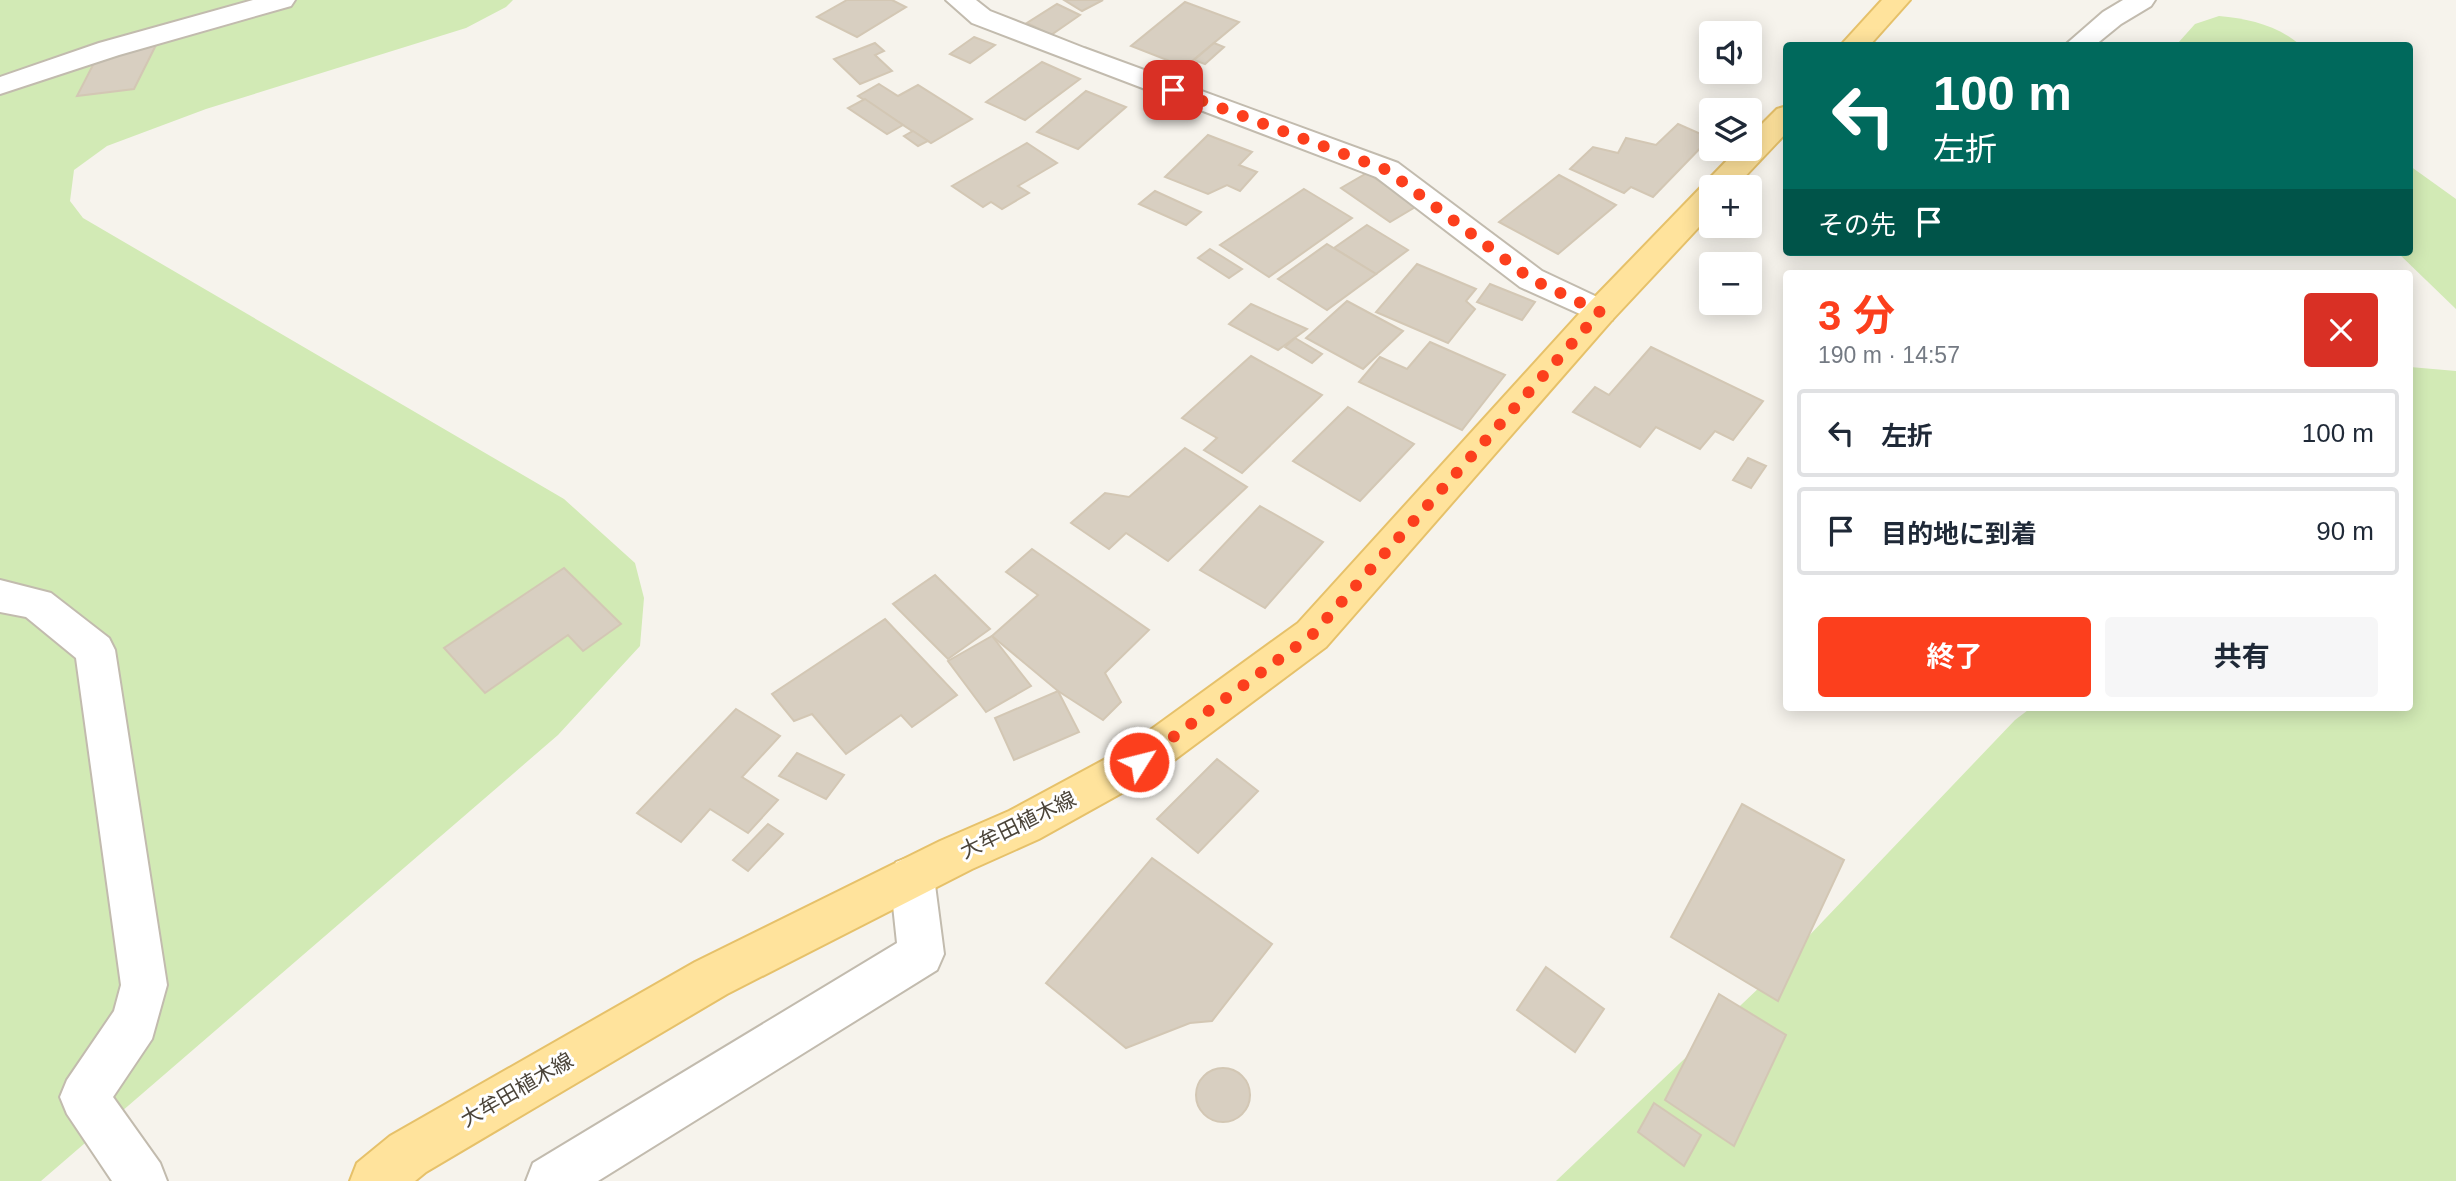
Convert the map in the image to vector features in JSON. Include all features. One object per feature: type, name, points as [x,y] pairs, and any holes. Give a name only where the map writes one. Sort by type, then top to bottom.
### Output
[{"type":"main road","points":[[1857,42],[1897,0]]},
{"type":"main road","points":[[1730,175],[1783,119]]},
{"type":"main road","name":"大牟田植木線","points":[[375,1181],[408,1154],[710,978],[912,877],[1024,825],[1139,762],[1312,635],[1600,312],[1699,208]]},
{"type":"street","points":[[0,86],[109,49],[282,0]]},
{"type":"street","points":[[959,0],[981,16],[1063,49],[1387,170],[1531,279],[1600,312]]},
{"type":"street","points":[[2082,42],[2112,18],[2143,0]]},
{"type":"street","points":[[0,596],[37,604],[95,650],[144,985],[135,1022],[84,1097],[142,1181]]},
{"type":"street","points":[[551,1181],[921,954],[912,877]]},
{"type":"green space","points":[[0,0],[513,0],[506,7],[466,28],[206,109],[107,146],[74,170],[70,201],[83,218],[564,499],[635,563],[644,598],[640,646],[558,735],[41,1181],[0,1181]]},
{"type":"green space","points":[[2219,16],[2241,19],[2282,32],[2296,42],[2179,42],[2195,24]]},
{"type":"green space","points":[[2413,168],[2456,199],[2456,309],[2401,256],[2413,256]]},
{"type":"green space","points":[[2413,367],[2456,371],[2456,1181],[1556,1181],[1762,985],[2015,720],[2027,711],[2413,711]]},
{"type":"building","points":[[847,0],[892,0],[906,7],[857,37],[817,17]]},
{"type":"building","points":[[1064,0],[1103,0],[1082,11]]},
{"type":"building","points":[[1185,2],[1239,22],[1185,67],[1131,46]]},
{"type":"building","points":[[1057,4],[1080,15],[1051,35],[1027,23]]},
{"type":"building","points":[[974,37],[995,45],[970,63],[950,54]]},
{"type":"building","points":[[157,43],[134,89],[77,96],[95,61]]},
{"type":"building","points":[[875,43],[884,51],[875,55],[892,71],[860,84],[834,59]]},
{"type":"building","points":[[1214,43],[1224,47],[1205,64],[1194,60]]},
{"type":"building","points":[[1042,62],[1080,79],[1025,120],[986,102]]},
{"type":"building","points":[[879,84],[898,96],[918,85],[972,119],[931,143],[858,96]]},
{"type":"building","points":[[1086,91],[1126,107],[1078,149],[1037,132]]},
{"type":"building","points":[[865,99],[903,125],[887,134],[848,108]]},
{"type":"building","points":[[1678,124],[1699,133],[1699,149],[1653,197],[1631,187],[1624,193],[1570,169],[1593,147],[1618,153],[1626,138],[1656,145]]},
{"type":"building","points":[[913,131],[928,141],[918,146],[904,136]]},
{"type":"building","points":[[1208,135],[1252,152],[1239,165],[1257,172],[1240,191],[1227,185],[1208,194],[1165,177]]},
{"type":"building","points":[[1027,143],[1057,163],[1018,186],[1029,193],[1002,209],[991,202],[983,207],[952,186]]},
{"type":"building","points":[[1367,173],[1417,206],[1390,222],[1341,188]]},
{"type":"building","points":[[1559,175],[1616,205],[1558,254],[1499,222]]},
{"type":"building","points":[[1304,189],[1352,218],[1269,277],[1220,245]]},
{"type":"building","points":[[1155,191],[1201,212],[1186,225],[1139,204]]},
{"type":"building","points":[[1367,225],[1408,250],[1376,274],[1334,248]]},
{"type":"building","points":[[1327,244],[1376,274],[1327,310],[1278,279]]},
{"type":"building","points":[[1210,249],[1242,269],[1229,278],[1198,258]]},
{"type":"building","points":[[1417,264],[1476,289],[1466,301],[1475,309],[1448,343],[1376,312]]},
{"type":"building","points":[[1490,284],[1535,302],[1522,320],[1477,302]]},
{"type":"building","points":[[1347,301],[1403,331],[1363,369],[1306,338]]},
{"type":"building","points":[[1251,304],[1307,329],[1278,350],[1229,324]]},
{"type":"building","points":[[1295,338],[1322,354],[1312,363],[1285,347]]},
{"type":"building","points":[[1430,342],[1505,375],[1462,430],[1359,382],[1380,357],[1407,369]]},
{"type":"building","points":[[1651,347],[1763,401],[1733,440],[1715,431],[1700,449],[1656,427],[1640,447],[1573,412],[1595,387],[1609,395]]},
{"type":"building","points":[[1251,356],[1322,395],[1242,473],[1204,450],[1217,438],[1182,418]]},
{"type":"building","points":[[1348,407],[1414,444],[1360,501],[1293,461]]},
{"type":"building","points":[[1185,448],[1247,487],[1168,561],[1126,533],[1109,549],[1071,523],[1105,493],[1129,497]]},
{"type":"building","points":[[1748,458],[1766,466],[1751,488],[1733,480]]},
{"type":"building","points":[[1260,506],[1323,542],[1265,608],[1200,570]]},
{"type":"building","points":[[1032,549],[1149,630],[1105,673],[1121,702],[1103,720],[1058,691],[992,636],[1038,595],[1006,572]]},
{"type":"building","points":[[564,568],[621,624],[583,651],[568,635],[485,693],[444,648]]},
{"type":"building","points":[[935,575],[990,629],[948,659],[893,604]]},
{"type":"building","points":[[885,619],[957,695],[912,727],[901,715],[846,754],[812,714],[794,721],[772,694]]},
{"type":"building","points":[[992,636],[1031,686],[986,712],[948,661]]},
{"type":"building","points":[[1058,691],[1079,732],[1014,760],[995,718]]},
{"type":"building","points":[[736,709],[780,736],[742,777],[778,800],[748,833],[710,809],[681,842],[637,813]]},
{"type":"building","points":[[797,753],[844,775],[826,799],[779,776]]},
{"type":"building","points":[[1217,759],[1258,791],[1198,853],[1157,819]]},
{"type":"building","points":[[1742,804],[1844,860],[1778,1001],[1671,937]]},
{"type":"building","points":[[768,824],[783,834],[748,871],[733,860]]},
{"type":"building","points":[[1152,858],[1272,944],[1212,1021],[1190,1023],[1126,1048],[1046,983]]},
{"type":"building","points":[[1546,967],[1604,1009],[1575,1052],[1517,1010]]},
{"type":"building","points":[[1719,994],[1786,1035],[1734,1146],[1665,1100]]},
{"type":"building","points":[[1223,1068],[1242,1076],[1250,1095],[1242,1114],[1223,1122],[1204,1114],[1196,1095],[1204,1076]]},
{"type":"building","points":[[1654,1103],[1701,1135],[1684,1166],[1638,1132]]},
{"type":"route","points":[[1139,762],[1312,635],[1600,312],[1531,279],[1387,170],[1173,90]]}]
